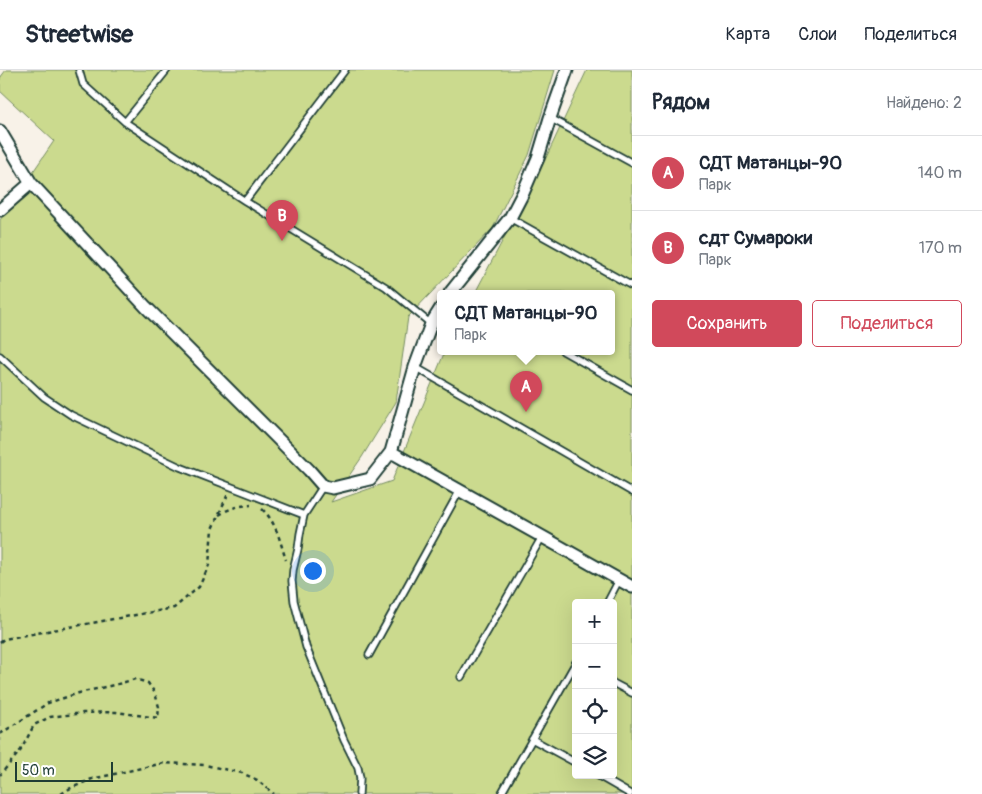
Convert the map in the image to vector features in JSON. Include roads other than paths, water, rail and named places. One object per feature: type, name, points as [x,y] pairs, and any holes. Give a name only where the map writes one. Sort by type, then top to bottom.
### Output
[{"type":"street","points":[[456,290],[510,218],[523,193],[538,158],[567,70]]},
{"type":"street","points":[[0,131],[31,183],[146,307],[323,486],[333,488],[370,479],[391,452],[415,367],[431,324],[437,314]]},
{"type":"street","points":[[0,210],[31,183]]},
{"type":"street","points":[[391,452],[632,587]]},
{"type":"lane","points":[[79,70],[83,84],[125,122],[245,201],[386,287],[431,324]]},
{"type":"lane","points":[[125,122],[167,70]]},
{"type":"lane","points":[[245,201],[345,70]]},
{"type":"lane","points":[[550,118],[632,163]]},
{"type":"lane","points":[[510,218],[632,286]]},
{"type":"lane","points":[[570,355],[632,390]]},
{"type":"lane","points":[[0,356],[44,396],[71,415],[180,467],[304,515]]},
{"type":"lane","points":[[415,367],[632,492]]},
{"type":"lane","points":[[323,486],[304,515],[293,570],[294,602],[306,646],[344,740],[358,768],[360,794]]},
{"type":"lane","points":[[369,655],[460,490]]},
{"type":"lane","points":[[462,677],[542,537]]},
{"type":"lane","points":[[609,599],[619,580]]},
{"type":"lane","points":[[501,794],[572,669]]},
{"type":"lane","points":[[617,685],[632,694]]},
{"type":"lane","points":[[532,739],[572,761]]},
{"type":"lane","points":[[604,779],[630,794]]},
{"type":"place","name":"сдт Сумароки","points":[[282,241]]},
{"type":"place","name":"СДТ Матанцы-90","points":[[526,412]]}]
